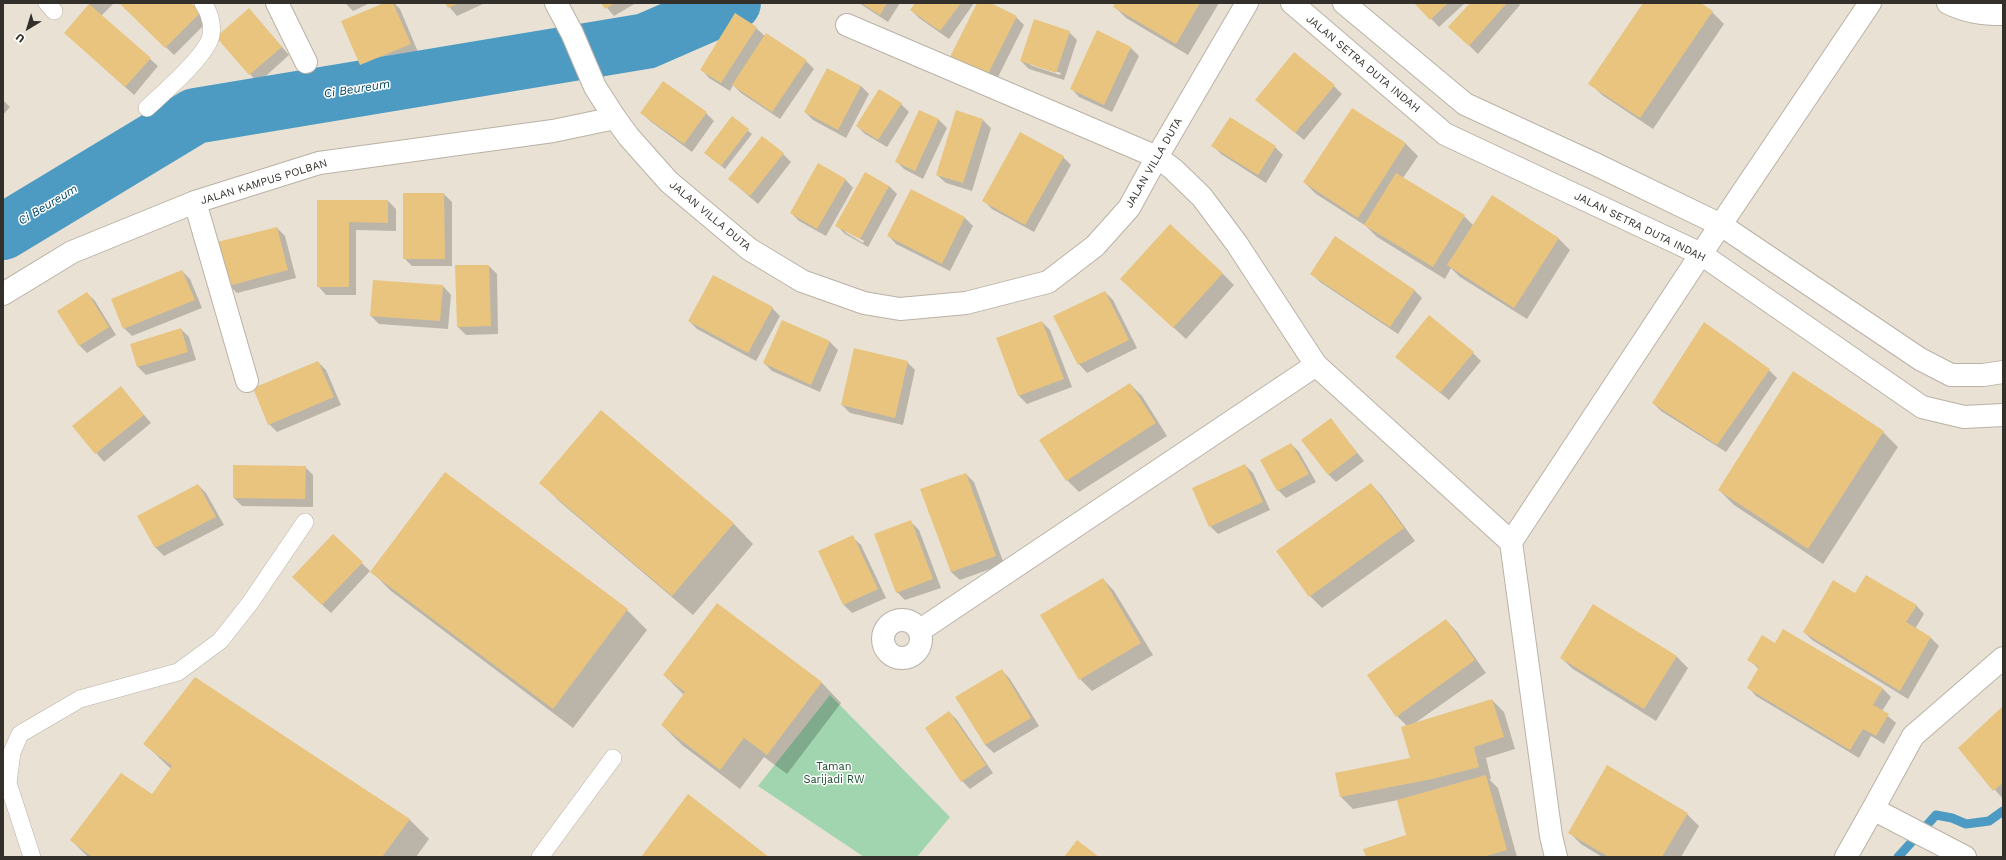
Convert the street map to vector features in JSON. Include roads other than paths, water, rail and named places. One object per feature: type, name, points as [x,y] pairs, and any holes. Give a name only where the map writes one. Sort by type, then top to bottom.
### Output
[{"type":"street","points":[[277,3],[306,62]]},
{"type":"street","name":"JALAN VILLA DUTA","points":[[556,3],[572,33],[595,86],[615,118],[629,137],[669,182],[748,249],[802,281],[864,304],[900,309],[966,303],[1048,282],[1094,246],[1129,208],[1247,3]]},
{"type":"street","name":"JALAN SETRA DUTA INDAH","points":[[1292,3],[1445,134],[1700,254],[1922,407],[1964,418],[2003,415]]},
{"type":"street","points":[[1344,3],[1465,104],[1595,164],[1721,225],[1920,359],[1951,375],[1984,375],[2003,372]]},
{"type":"street","points":[[1511,542],[1700,254],[1870,3]]},
{"type":"street","points":[[1948,3],[1970,12],[1982,14],[2003,14]]},
{"type":"street","points":[[847,25],[1157,157],[1173,169],[1202,197],[1237,244],[1316,365],[1511,542],[1550,836],[1556,857]]},
{"type":"street","name":"JALAN KAMPUS POLBAN","points":[[3,294],[72,252],[195,202],[320,163],[553,131],[615,118]]},
{"type":"street","points":[[195,202],[247,381]]},
{"type":"street","points":[[919,631],[1316,365]]},
{"type":"street","points":[[1846,857],[1913,736],[2003,658]]},
{"type":"street","points":[[1873,809],[1965,857]]},
{"type":"lane","points":[[147,108],[198,60],[211,36],[210,14],[203,3]]},
{"type":"lane","points":[[32,857],[8,783],[12,752],[20,734],[80,699],[178,672],[214,646],[220,641],[250,603],[305,522]]},
{"type":"lane","points":[[540,857],[613,758]]},
{"type":"waterway","name":"Ci Beureum","points":[[3,232],[195,116],[646,41],[733,3]]},
{"type":"waterway","points":[[1898,857],[1936,815],[1952,818],[1966,824],[1989,821],[2003,811]]},
{"type":"park label","name":"Taman Sarijadi RW","points":[[834,773]]}]
